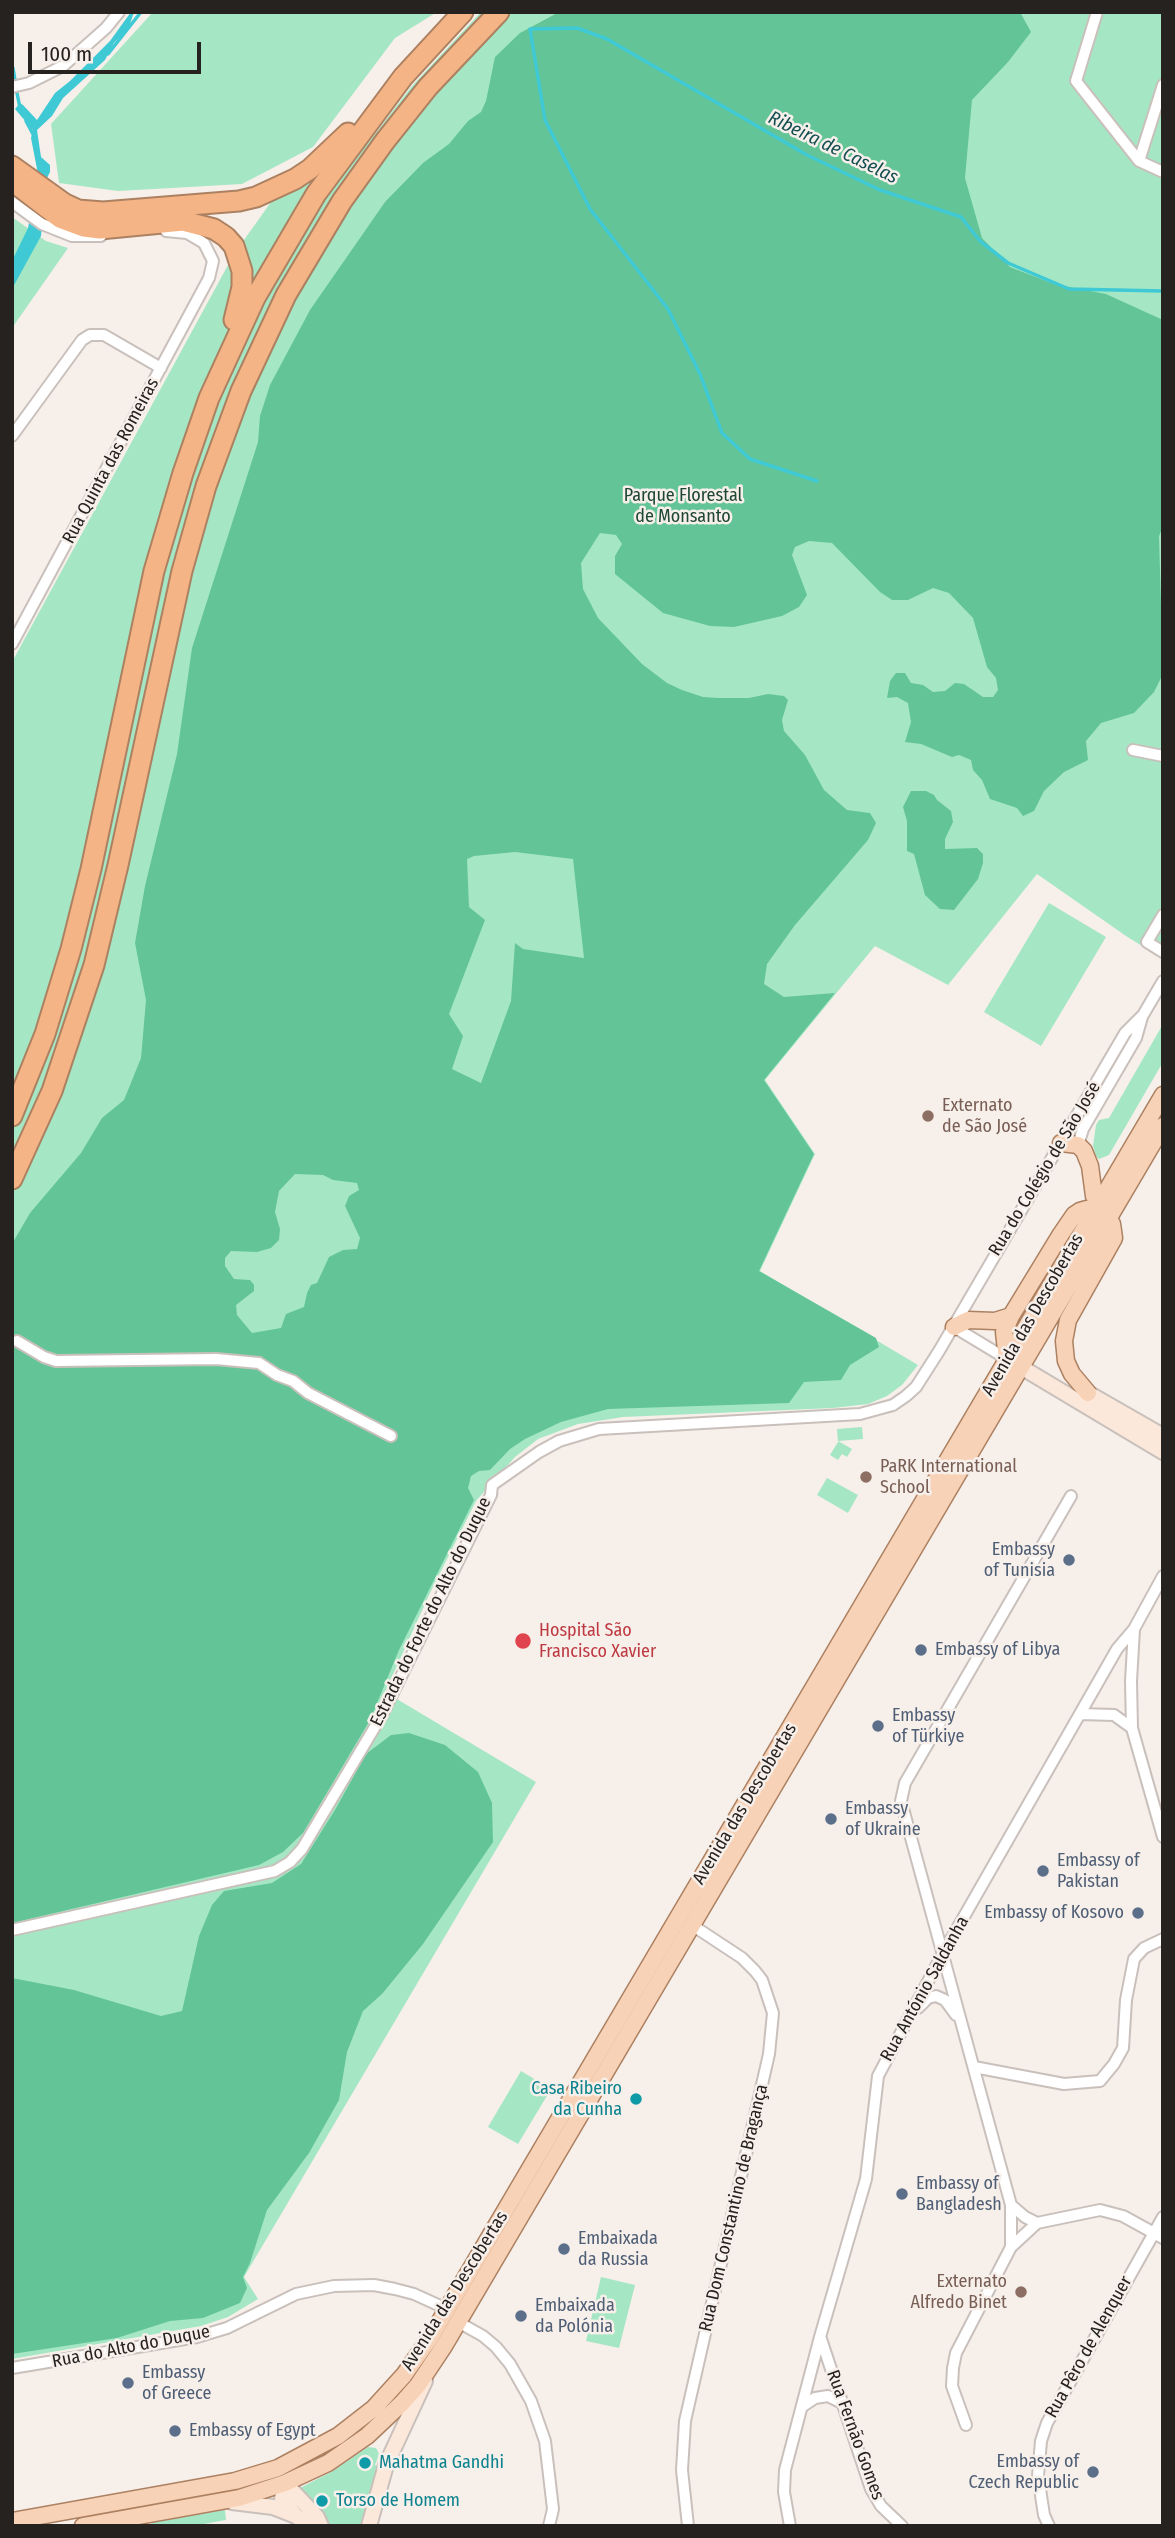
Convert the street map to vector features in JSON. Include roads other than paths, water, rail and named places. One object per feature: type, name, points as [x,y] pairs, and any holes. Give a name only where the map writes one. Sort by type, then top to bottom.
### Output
[{"type":"highway","points":[[198,427],[231,345],[278,255],[328,176],[390,94],[463,12]]},
{"type":"highway","points":[[12,1179],[52,1091],[94,965],[182,571],[206,486],[233,411],[286,295],[342,201],[411,108],[499,12]]},
{"type":"highway","points":[[484,27],[515,12]]},
{"type":"highway","points":[[12,166],[65,204],[78,209],[103,212],[239,201],[278,188],[310,169],[390,94]]},
{"type":"highway","points":[[12,181],[60,218],[78,226],[100,229],[183,221],[214,229],[234,246],[242,271],[239,306],[171,510],[151,584],[71,949],[45,1034],[12,1116]]},
{"type":"main road","name":"Avenida das Descobertas","points":[[12,2521],[235,2481],[278,2468],[319,2448],[374,2408],[418,2356],[1014,1363],[1042,1331],[1129,1152],[1163,1095]]},
{"type":"main road","name":"Avenida das Descobertas","points":[[83,2526],[216,2502],[262,2492],[285,2483],[328,2463],[367,2436],[402,2403],[432,2366],[692,1925],[1102,1212],[1163,1126]]},
{"type":"main road","points":[[1070,1144],[1084,1151],[1090,1166],[1094,1196],[1114,1231],[1112,1245],[1068,1320],[1064,1341],[1066,1361],[1072,1374],[1088,1393]]},
{"type":"main road","points":[[1090,1166],[1111,1165],[1129,1152]]},
{"type":"main road","points":[[1014,1363],[1004,1332],[1011,1316],[1069,1221],[1080,1211],[1102,1212]]},
{"type":"main road","points":[[954,1327],[968,1320],[995,1321],[1011,1316]]},
{"type":"main road","points":[[1042,1331],[1068,1320]]},
{"type":"main road","points":[[278,2468],[285,2483]]},
{"type":"street","points":[[15,87],[63,66],[106,28],[119,12]]},
{"type":"street","points":[[1097,12],[1076,81],[1139,161],[1163,172]]},
{"type":"street","points":[[1139,161],[1163,85]]},
{"type":"street","name":"Rua Quinta das Romeiras","points":[[12,202],[42,224],[72,236],[167,231],[187,233],[204,243],[214,265],[162,368],[12,644]]},
{"type":"street","points":[[12,436],[82,340],[90,335],[104,335],[162,368]]},
{"type":"street","points":[[1133,750],[1163,756]]},
{"type":"street","points":[[1163,915],[1147,942],[1163,952]]},
{"type":"street","name":"Rua do Colégio de São José","points":[[1070,1144],[1083,1129],[1136,1038],[1143,1015],[1163,981]]},
{"type":"street","name":"Rua do Colégio de São José","points":[[954,1327],[975,1287],[1070,1144],[1125,1033],[1143,1015]]},
{"type":"street","points":[[954,1327],[1163,1452]]},
{"type":"street","name":"Estrada do Forte do Alto do Duque","points":[[12,1930],[275,1871],[290,1862],[307,1840],[382,1715],[491,1495],[492,1485],[539,1452],[579,1434],[609,1427],[804,1418],[876,1411],[892,1405],[916,1387],[954,1327]]},
{"type":"street","points":[[17,1341],[56,1361],[216,1359],[259,1363],[277,1376],[293,1381],[308,1393],[391,1436]]},
{"type":"street","points":[[1088,1393],[1163,1436]]},
{"type":"street","points":[[1011,2247],[1010,2205],[901,1801],[905,1783],[1071,1496]]},
{"type":"street","name":"Rua António Saldanha","points":[[790,2526],[784,2492],[785,2470],[866,2179],[878,2076],[943,1955],[1117,1649],[1134,1629],[1163,1576]]},
{"type":"street","points":[[1134,1629],[1132,1728],[1163,1837]]},
{"type":"street","points":[[1080,1714],[1114,1715],[1132,1728]]},
{"type":"street","name":"Rua Dom Constantino de Bragança","points":[[688,2526],[682,2470],[685,2421],[769,2054],[774,2012],[762,1980],[755,1971],[742,1958],[692,1925]]},
{"type":"street","points":[[974,2067],[1064,2084],[1100,2081],[1123,2048],[1126,2000],[1134,1959],[1144,1948],[1163,1939]]},
{"type":"street","points":[[909,2017],[928,1998],[936,1996],[946,2000],[961,2023]]},
{"type":"street","points":[[1010,2205],[1037,2222]]},
{"type":"street","points":[[966,2425],[952,2386],[956,2353],[1011,2247],[1037,2222],[1100,2210],[1123,2216],[1158,2235]]},
{"type":"street","name":"Rua Pêro de Alenquer","points":[[1049,2526],[1044,2515],[1038,2476],[1041,2441],[1047,2423],[1158,2235],[1163,2217]]},
{"type":"street","name":"Rua do Alto do Duque","points":[[12,2368],[197,2337],[227,2328],[296,2294],[334,2286],[374,2285],[395,2289],[447,2308]]},
{"type":"street","points":[[458,2322],[496,2347],[515,2372],[531,2401],[545,2441],[552,2509],[549,2526]]},
{"type":"street","name":"Rua Fernão Gomes","points":[[820,2337],[871,2489],[881,2506],[902,2526]]},
{"type":"street","points":[[369,2526],[386,2465],[432,2366]]},
{"type":"street","points":[[803,2406],[815,2398],[828,2396],[841,2402]]},
{"type":"street","points":[[285,2483],[282,2499],[285,2505],[310,2526]]},
{"type":"street","points":[[285,2483],[317,2517],[321,2526]]},
{"type":"street","points":[[216,2502],[259,2504],[296,2516]]},
{"type":"water","points":[[131,12],[134,12],[129,27],[114,43],[105,60],[63,98],[52,116],[37,130],[41,157],[50,165],[41,236],[12,289],[12,261],[28,228],[38,174],[31,138],[33,130],[15,109],[20,103],[37,120],[55,93],[110,41]]},
{"type":"waterway","points":[[108,54],[141,12]]},
{"type":"waterway","name":"Ribeira de Caselas","points":[[817,481],[750,459],[722,433],[700,374],[668,309],[590,209],[545,120],[530,29],[577,28],[607,39],[807,155],[880,190],[961,217],[980,241],[1008,263],[1069,289],[1163,291]]},
{"type":"waterway","points":[[13,68],[15,80]]},
{"type":"waterway","points":[[17,93],[20,108]]},
{"type":"waterway","points":[[26,121],[34,136]]},
{"type":"place","name":"Externato de São José","points":[[928,1116]]},
{"type":"place","name":"PaRK International School","points":[[866,1477]]},
{"type":"place","name":"Embassy of Tunisia","points":[[1069,1560]]},
{"type":"place","name":"Hospital São Francisco Xavier","points":[[523,1641]]},
{"type":"place","name":"Embassy of Libya","points":[[921,1650]]},
{"type":"place","name":"Embassy of Türkiye","points":[[878,1726]]},
{"type":"place","name":"Embassy of Ukraine","points":[[831,1819]]},
{"type":"place","name":"Embassy of Pakistan","points":[[1043,1871]]},
{"type":"place","name":"Embassy of Kosovo","points":[[1138,1913]]},
{"type":"place","name":"Casa Ribeiro da Cunha","points":[[636,2099]]},
{"type":"place","name":"Embassy of Bangladesh","points":[[902,2194]]},
{"type":"place","name":"Embaixada da Russia","points":[[564,2249]]},
{"type":"place","name":"Externato Alfredo Binet","points":[[1021,2292]]},
{"type":"place","name":"Embaixada da Polónia","points":[[521,2316]]},
{"type":"place","name":"Embassy of Greece","points":[[128,2383]]},
{"type":"place","name":"Embassy of Egypt","points":[[175,2431]]},
{"type":"place","name":"Mahatma Gandhi","points":[[365,2463]]},
{"type":"place","name":"Embassy of Czech Republic","points":[[1093,2472]]},
{"type":"place","name":"Torso de Homem","points":[[322,2501]]},
{"type":"park label","name":"Parque Florestal de Monsanto","points":[[683,506]]}]
